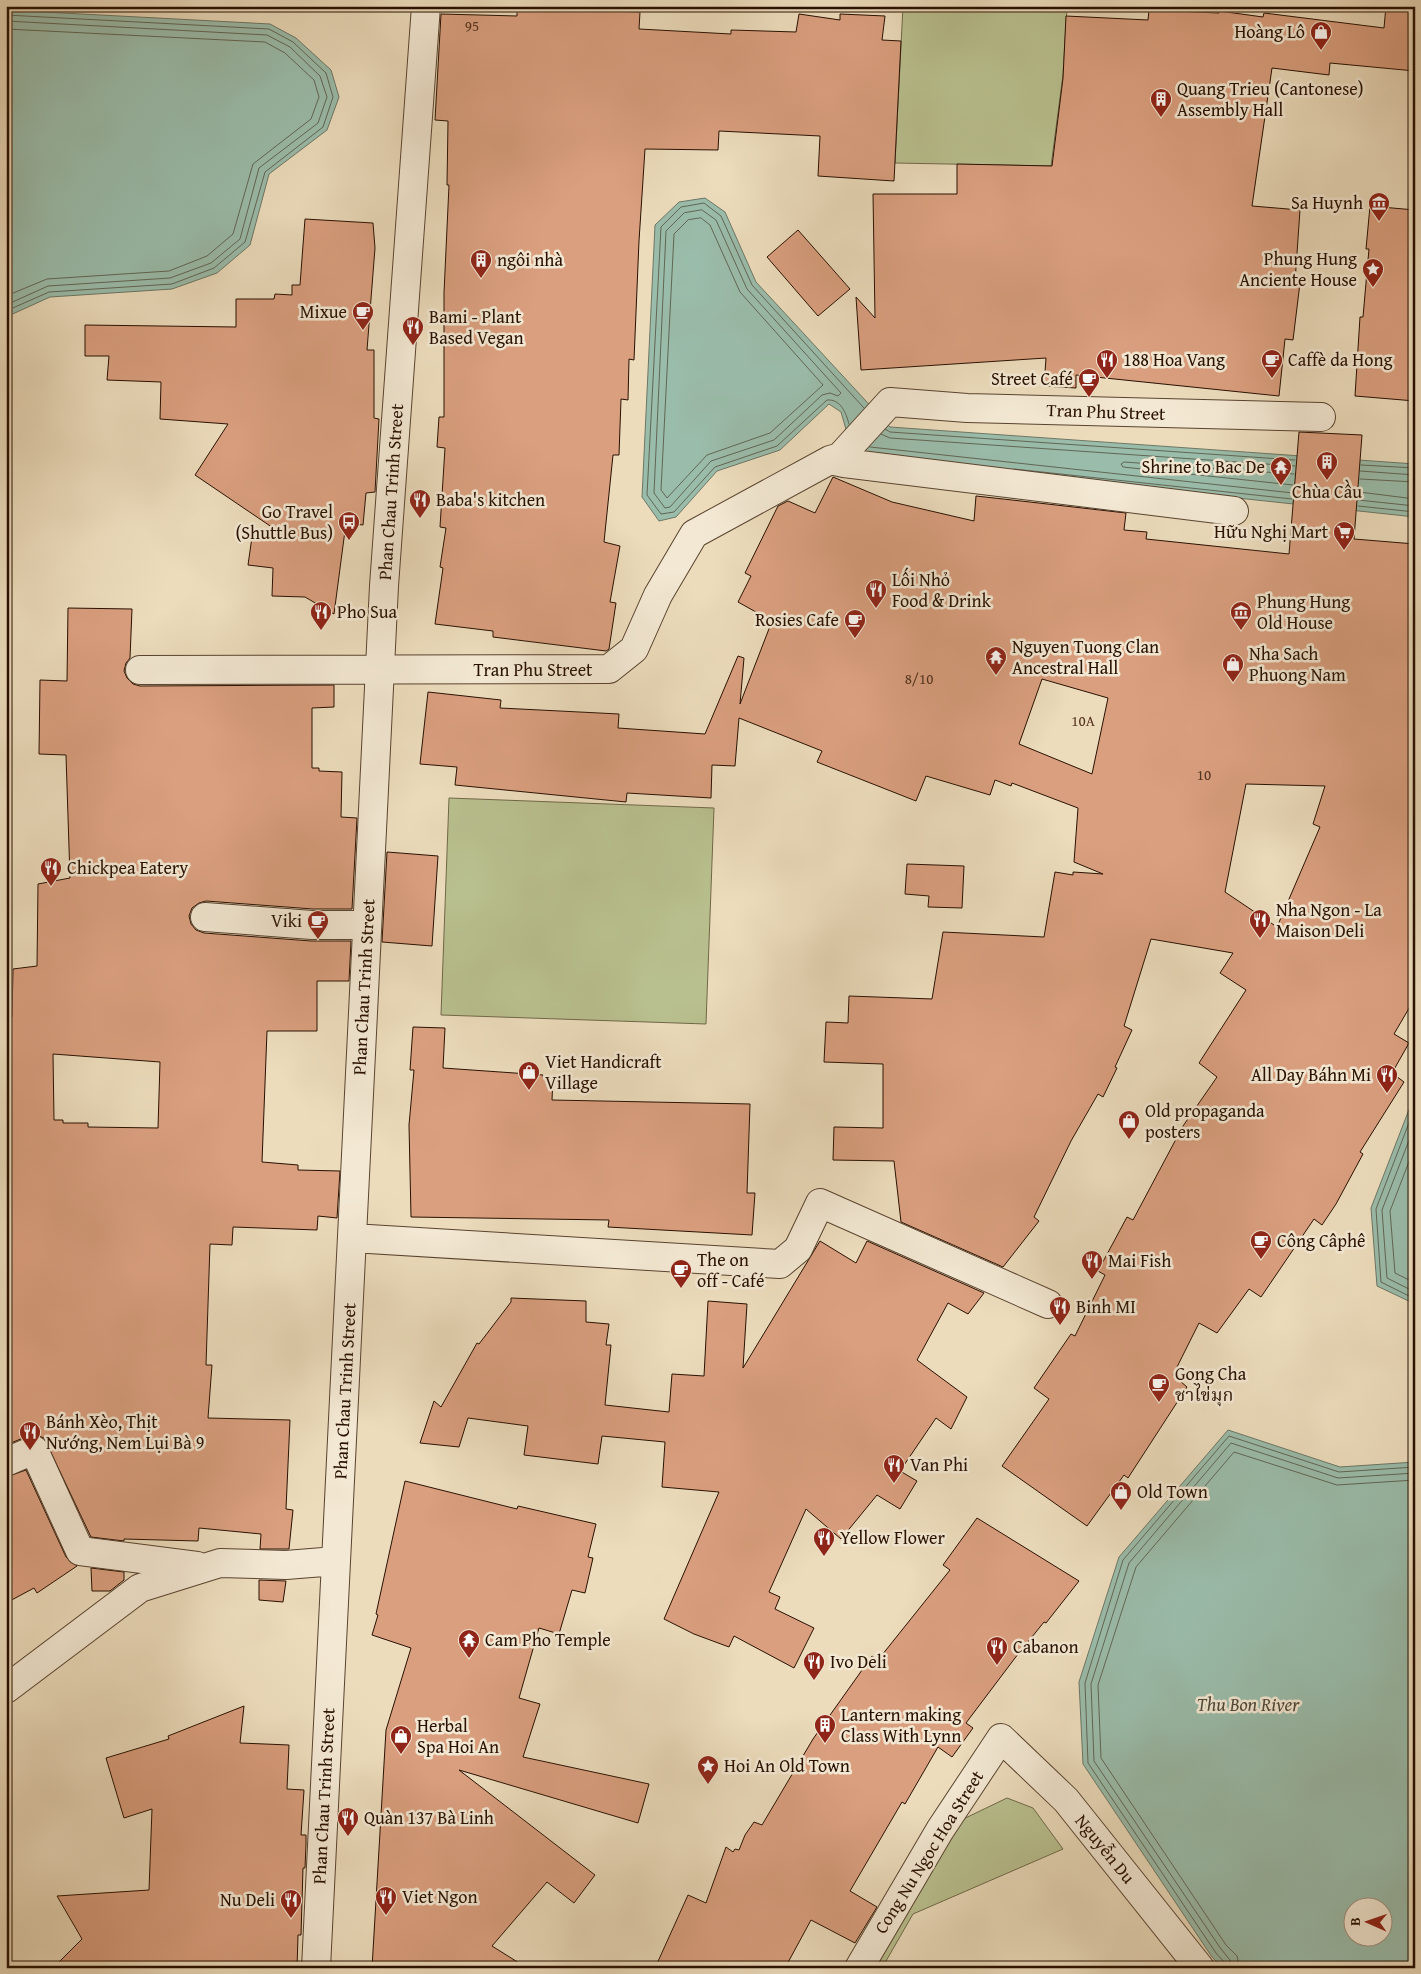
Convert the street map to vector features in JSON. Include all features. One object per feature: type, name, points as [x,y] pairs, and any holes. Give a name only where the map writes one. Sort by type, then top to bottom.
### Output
[{"type":"street","name":"Phan Chau Trinh Street","points":[[316,1968],[384,586],[426,6]]},
{"type":"street","name":"Tran Phu Street","points":[[140,670],[609,670],[634,649],[658,595],[694,534],[835,458],[890,402],[967,408],[1322,418]]},
{"type":"street","points":[[835,458],[844,463],[1234,511]]},
{"type":"street","points":[[205,917],[312,925],[367,925]]},
{"type":"street","points":[[352,1238],[780,1264],[798,1249],[820,1203],[1048,1304]]},
{"type":"street","points":[[6,1462],[34,1450],[80,1551],[206,1567]]},
{"type":"street","points":[[6,1689],[140,1588],[220,1563],[286,1565],[336,1561]]},
{"type":"street","name":"Cong Nu Ngoc Hoa Street","points":[[859,1968],[940,1830],[1001,1738]]},
{"type":"street","name":"Nguyễn Du","points":[[1001,1738],[1066,1800],[1200,1968]]},
{"type":"shaded area","points":[[903,6],[1067,7],[1063,75],[1051,166],[895,163]]},
{"type":"shaded area","points":[[449,798],[714,808],[706,1024],[441,1015]]},
{"type":"shaded area","points":[[1007,1798],[1033,1808],[1063,1849],[913,1914],[882,1968],[864,1968],[955,1823]]},
{"type":"water","points":[[6,10],[270,24],[296,38],[331,70],[339,97],[327,130],[269,174],[250,245],[217,273],[172,289],[50,297],[6,317]]},
{"type":"water","points":[[705,198],[725,212],[756,282],[890,427],[1415,464],[1415,517],[854,457],[841,412],[829,404],[780,450],[717,471],[676,517],[659,521],[642,497],[655,225],[679,202]]},
{"type":"water","points":[[1415,1094],[1415,1304],[1377,1286],[1371,1208]]},
{"type":"water","name":"Thu Bon River","points":[[1228,1430],[1340,1467],[1415,1462],[1415,1968],[1223,1968],[1212,1957],[1083,1764],[1079,1682],[1119,1557]]},
{"type":"building","points":[[1386,6],[1415,6],[1415,71],[1330,63],[1329,75],[1272,68],[1252,206],[1300,210],[1295,282],[1300,283],[1293,340],[1285,339],[1279,396],[1076,375],[1076,388],[1044,386],[1046,358],[861,370],[856,297],[875,318],[873,194],[957,194],[957,164],[1052,166],[1063,78],[1066,16],[1148,20],[1149,10],[1219,13],[1219,11],[1263,17],[1264,13],[1384,28]]},
{"type":"building","points":[[517,8],[640,12],[639,29],[731,34],[731,30],[796,32],[799,14],[840,20],[840,14],[885,16],[882,40],[901,41],[894,181],[818,176],[820,136],[719,131],[718,150],[645,149],[634,360],[629,359],[628,400],[621,399],[619,455],[613,455],[604,542],[620,546],[610,602],[616,603],[609,649],[606,651],[493,637],[493,631],[435,624],[443,568],[440,567],[446,528],[440,527],[445,448],[437,447],[439,417],[444,417],[444,293],[449,185],[447,185],[448,121],[435,120],[441,14],[517,16]]},
{"type":"building","points":[[1370,206],[1415,210],[1415,401],[1355,396],[1360,317],[1363,317],[1369,249],[1366,249]]},
{"type":"building","points":[[305,219],[373,223],[375,248],[367,350],[374,350],[374,418],[379,419],[375,492],[366,493],[363,525],[346,523],[334,614],[305,597],[272,596],[273,568],[248,565],[253,530],[282,534],[195,475],[228,424],[160,419],[161,382],[107,380],[109,356],[85,356],[85,325],[236,327],[236,299],[274,299],[275,294],[292,295],[292,285],[300,285]]},
{"type":"building","points":[[798,230],[850,289],[818,316],[767,257]]},
{"type":"building","points":[[1299,432],[1362,435],[1354,539],[1415,544],[1415,998],[1394,1034],[1409,1043],[1392,1073],[1404,1082],[1360,1152],[1363,1154],[1336,1204],[1322,1225],[1314,1219],[1261,1297],[1249,1289],[1217,1333],[1199,1323],[1173,1375],[1187,1387],[1128,1478],[1124,1475],[1087,1526],[1002,1466],[1049,1399],[1034,1388],[1071,1334],[1075,1336],[1105,1275],[1098,1271],[1127,1217],[1133,1220],[1183,1126],[1217,1077],[1199,1063],[1246,990],[1220,973],[1233,953],[1151,939],[1124,1026],[1132,1030],[1115,1067],[1117,1068],[1103,1097],[1098,1094],[1071,1141],[1034,1217],[1039,1221],[1003,1267],[901,1222],[894,1161],[833,1160],[834,1127],[883,1128],[883,1064],[824,1062],[826,1022],[848,1023],[849,996],[932,999],[943,932],[1044,937],[1055,872],[1073,875],[1073,872],[1103,874],[1074,862],[1078,808],[1012,783],[1011,786],[995,780],[990,795],[926,776],[916,801],[817,762],[822,751],[739,718],[735,766],[712,765],[711,798],[627,793],[626,802],[455,785],[457,767],[420,764],[428,692],[501,700],[500,708],[619,714],[618,728],[705,734],[738,656],[744,658],[740,704],[772,621],[738,602],[751,576],[745,573],[778,506],[788,501],[815,513],[833,477],[892,502],[974,521],[976,496],[1126,513],[1124,530],[1147,532],[1146,539],[1289,554]],"holes":[[[1042,679],[1108,698],[1092,774],[1019,744]],[[1246,784],[1325,786],[1313,824],[1320,827],[1277,927],[1225,892]]]},
{"type":"building","points":[[68,608],[132,609],[130,658],[126,663],[124,671],[127,678],[133,684],[140,686],[334,685],[334,707],[312,708],[312,768],[319,768],[319,771],[342,772],[341,817],[357,818],[352,909],[313,909],[206,901],[192,908],[189,916],[191,924],[196,930],[204,933],[311,941],[351,941],[349,981],[317,981],[317,1031],[267,1031],[262,1162],[298,1165],[298,1170],[340,1171],[337,1218],[318,1216],[317,1230],[233,1227],[232,1245],[210,1244],[206,1365],[212,1365],[208,1418],[290,1420],[286,1509],[293,1510],[289,1549],[260,1549],[261,1534],[199,1528],[198,1541],[124,1539],[124,1541],[91,1537],[44,1438],[36,1435],[28,1436],[6,1445],[6,1018],[12,1017],[13,969],[37,966],[38,884],[70,878],[66,755],[39,754],[40,680],[67,681]],"holes":[[[53,1054],[160,1062],[158,1128],[88,1127],[88,1123],[63,1123],[63,1120],[54,1120]]]},
{"type":"building","points":[[387,852],[438,856],[432,946],[382,942]]},
{"type":"building","points":[[907,864],[964,866],[962,908],[928,907],[929,896],[905,894]]},
{"type":"building","points":[[413,1027],[445,1028],[443,1068],[543,1075],[543,1078],[553,1078],[552,1100],[750,1104],[747,1193],[755,1193],[752,1235],[608,1227],[609,1220],[411,1217],[409,1125],[414,1070],[410,1070]]},
{"type":"building","points":[[820,1241],[856,1263],[867,1241],[984,1293],[968,1314],[948,1303],[917,1360],[967,1397],[951,1429],[936,1418],[900,1471],[917,1481],[900,1509],[877,1495],[841,1539],[806,1509],[769,1592],[780,1597],[775,1609],[814,1628],[794,1668],[734,1636],[729,1647],[694,1634],[664,1619],[719,1492],[662,1487],[665,1442],[602,1436],[598,1464],[524,1455],[528,1426],[468,1418],[459,1447],[420,1443],[434,1401],[441,1407],[477,1343],[479,1344],[511,1302],[511,1298],[586,1301],[586,1322],[609,1324],[606,1345],[611,1345],[605,1405],[669,1412],[672,1374],[704,1376],[708,1301],[747,1304],[743,1368]]},
{"type":"building","points":[[26,1470],[66,1557],[77,1566],[37,1593],[34,1588],[6,1603],[6,1477]]},
{"type":"building","points":[[405,1481],[517,1509],[518,1506],[596,1524],[588,1557],[593,1558],[585,1593],[572,1590],[559,1634],[539,1628],[519,1698],[540,1704],[523,1757],[649,1784],[638,1823],[459,1770],[595,1875],[574,1903],[547,1882],[492,1946],[527,1968],[372,1968],[386,1730],[411,1648],[372,1635],[378,1615],[376,1614]]},
{"type":"building","points":[[977,1518],[1079,1581],[1015,1658],[966,1723],[973,1728],[952,1757],[938,1747],[905,1804],[902,1802],[850,1891],[877,1907],[855,1943],[811,1920],[785,1968],[655,1968],[688,1895],[706,1903],[726,1847],[733,1852],[735,1849],[739,1850],[745,1835],[754,1822],[762,1825],[813,1739],[872,1656],[878,1660],[950,1570],[943,1565]]},
{"type":"building","points":[[91,1568],[124,1572],[124,1580],[110,1591],[92,1591]]},
{"type":"building","points":[[259,1580],[286,1581],[283,1602],[259,1600]]},
{"type":"building","points":[[244,1706],[240,1743],[289,1745],[287,1789],[304,1790],[301,1835],[306,1835],[306,1844],[305,1868],[303,1868],[301,1935],[298,1935],[297,1968],[53,1968],[82,1939],[57,1896],[149,1890],[152,1809],[124,1818],[106,1758],[169,1739],[168,1736]]},
{"type":"place","name":"Hoàng Lô","points":[[1321,51]]},
{"type":"place","name":"Quang Trieu (Cantonese) Assembly Hall","points":[[1161,118]]},
{"type":"place","name":"Sa Huynh","points":[[1379,222]]},
{"type":"place","name":"ngôi nhà","points":[[481,279]]},
{"type":"place","name":"Phung Hung Anciente House","points":[[1373,288]]},
{"type":"place","name":"Mixue","points":[[363,331]]},
{"type":"place","name":"Bami - Plant Based Vegan","points":[[413,346]]},
{"type":"place","name":"188 Hoa Vang","points":[[1107,379]]},
{"type":"place","name":"Caffè da Hong","points":[[1272,379]]},
{"type":"place","name":"Street Café","points":[[1089,398]]},
{"type":"place","name":"Chùa Cầu","points":[[1327,481]]},
{"type":"place","name":"Shrine to Bac De","points":[[1281,486]]},
{"type":"place","name":"Baba's kitchen","points":[[420,519]]},
{"type":"place","name":"Go Travel (Shuttle Bus)","points":[[349,541]]},
{"type":"place","name":"Hữu Nghị Mart","points":[[1344,551]]},
{"type":"place","name":"Lối Nhỏ Food & Drink","points":[[876,609]]},
{"type":"place","name":"Pho Sua","points":[[321,631]]},
{"type":"place","name":"Phung Hung Old House","points":[[1241,631]]},
{"type":"place","name":"Rosies Cafe","points":[[855,639]]},
{"type":"place","name":"Nguyen Tuong Clan Ancestral Hall","points":[[996,676]]},
{"type":"place","name":"Nha Sach Phuong Nam","points":[[1233,683]]},
{"type":"place","name":"Chickpea Eatery","points":[[51,887]]},
{"type":"place","name":"Nha Ngon - La Maison Deli","points":[[1260,939]]},
{"type":"place","name":"Viki","points":[[318,940]]},
{"type":"place","name":"Viet Handicraft Village","points":[[529,1091]]},
{"type":"place","name":"All Day Báhn Mi","points":[[1387,1094]]},
{"type":"place","name":"Old propaganda posters","points":[[1129,1140]]},
{"type":"place","name":"Công Câphê","points":[[1261,1260]]},
{"type":"place","name":"Mai Fish","points":[[1092,1280]]},
{"type":"place","name":"The on off - Café","points":[[681,1289]]},
{"type":"place","name":"Binh MI","points":[[1060,1326]]},
{"type":"place","name":"Gong Cha ชาไข่มุก","points":[[1159,1403]]},
{"type":"place","name":"Bánh Xèo, Thịt Nướng, Nem Lụi Bà 9","points":[[30,1451]]},
{"type":"place","name":"Van Phi","points":[[894,1484]]},
{"type":"place","name":"Old Town","points":[[1121,1511]]},
{"type":"place","name":"Yellow Flower","points":[[824,1557]]},
{"type":"place","name":"Cam Pho Temple","points":[[469,1659]]},
{"type":"place","name":"Cabanon","points":[[997,1666]]},
{"type":"place","name":"Ivo Deli","points":[[814,1681]]},
{"type":"place","name":"Lantern making Class With Lynn","points":[[825,1744]]},
{"type":"place","name":"Herbal Spa Hoi An","points":[[401,1755]]},
{"type":"place","name":"Hoi An Old Town","points":[[708,1785]]},
{"type":"place","name":"Quàn 137 Bà Linh","points":[[348,1837]]},
{"type":"place","name":"Viet Ngon","points":[[386,1916]]},
{"type":"place","name":"Nu Deli","points":[[291,1919]]}]
